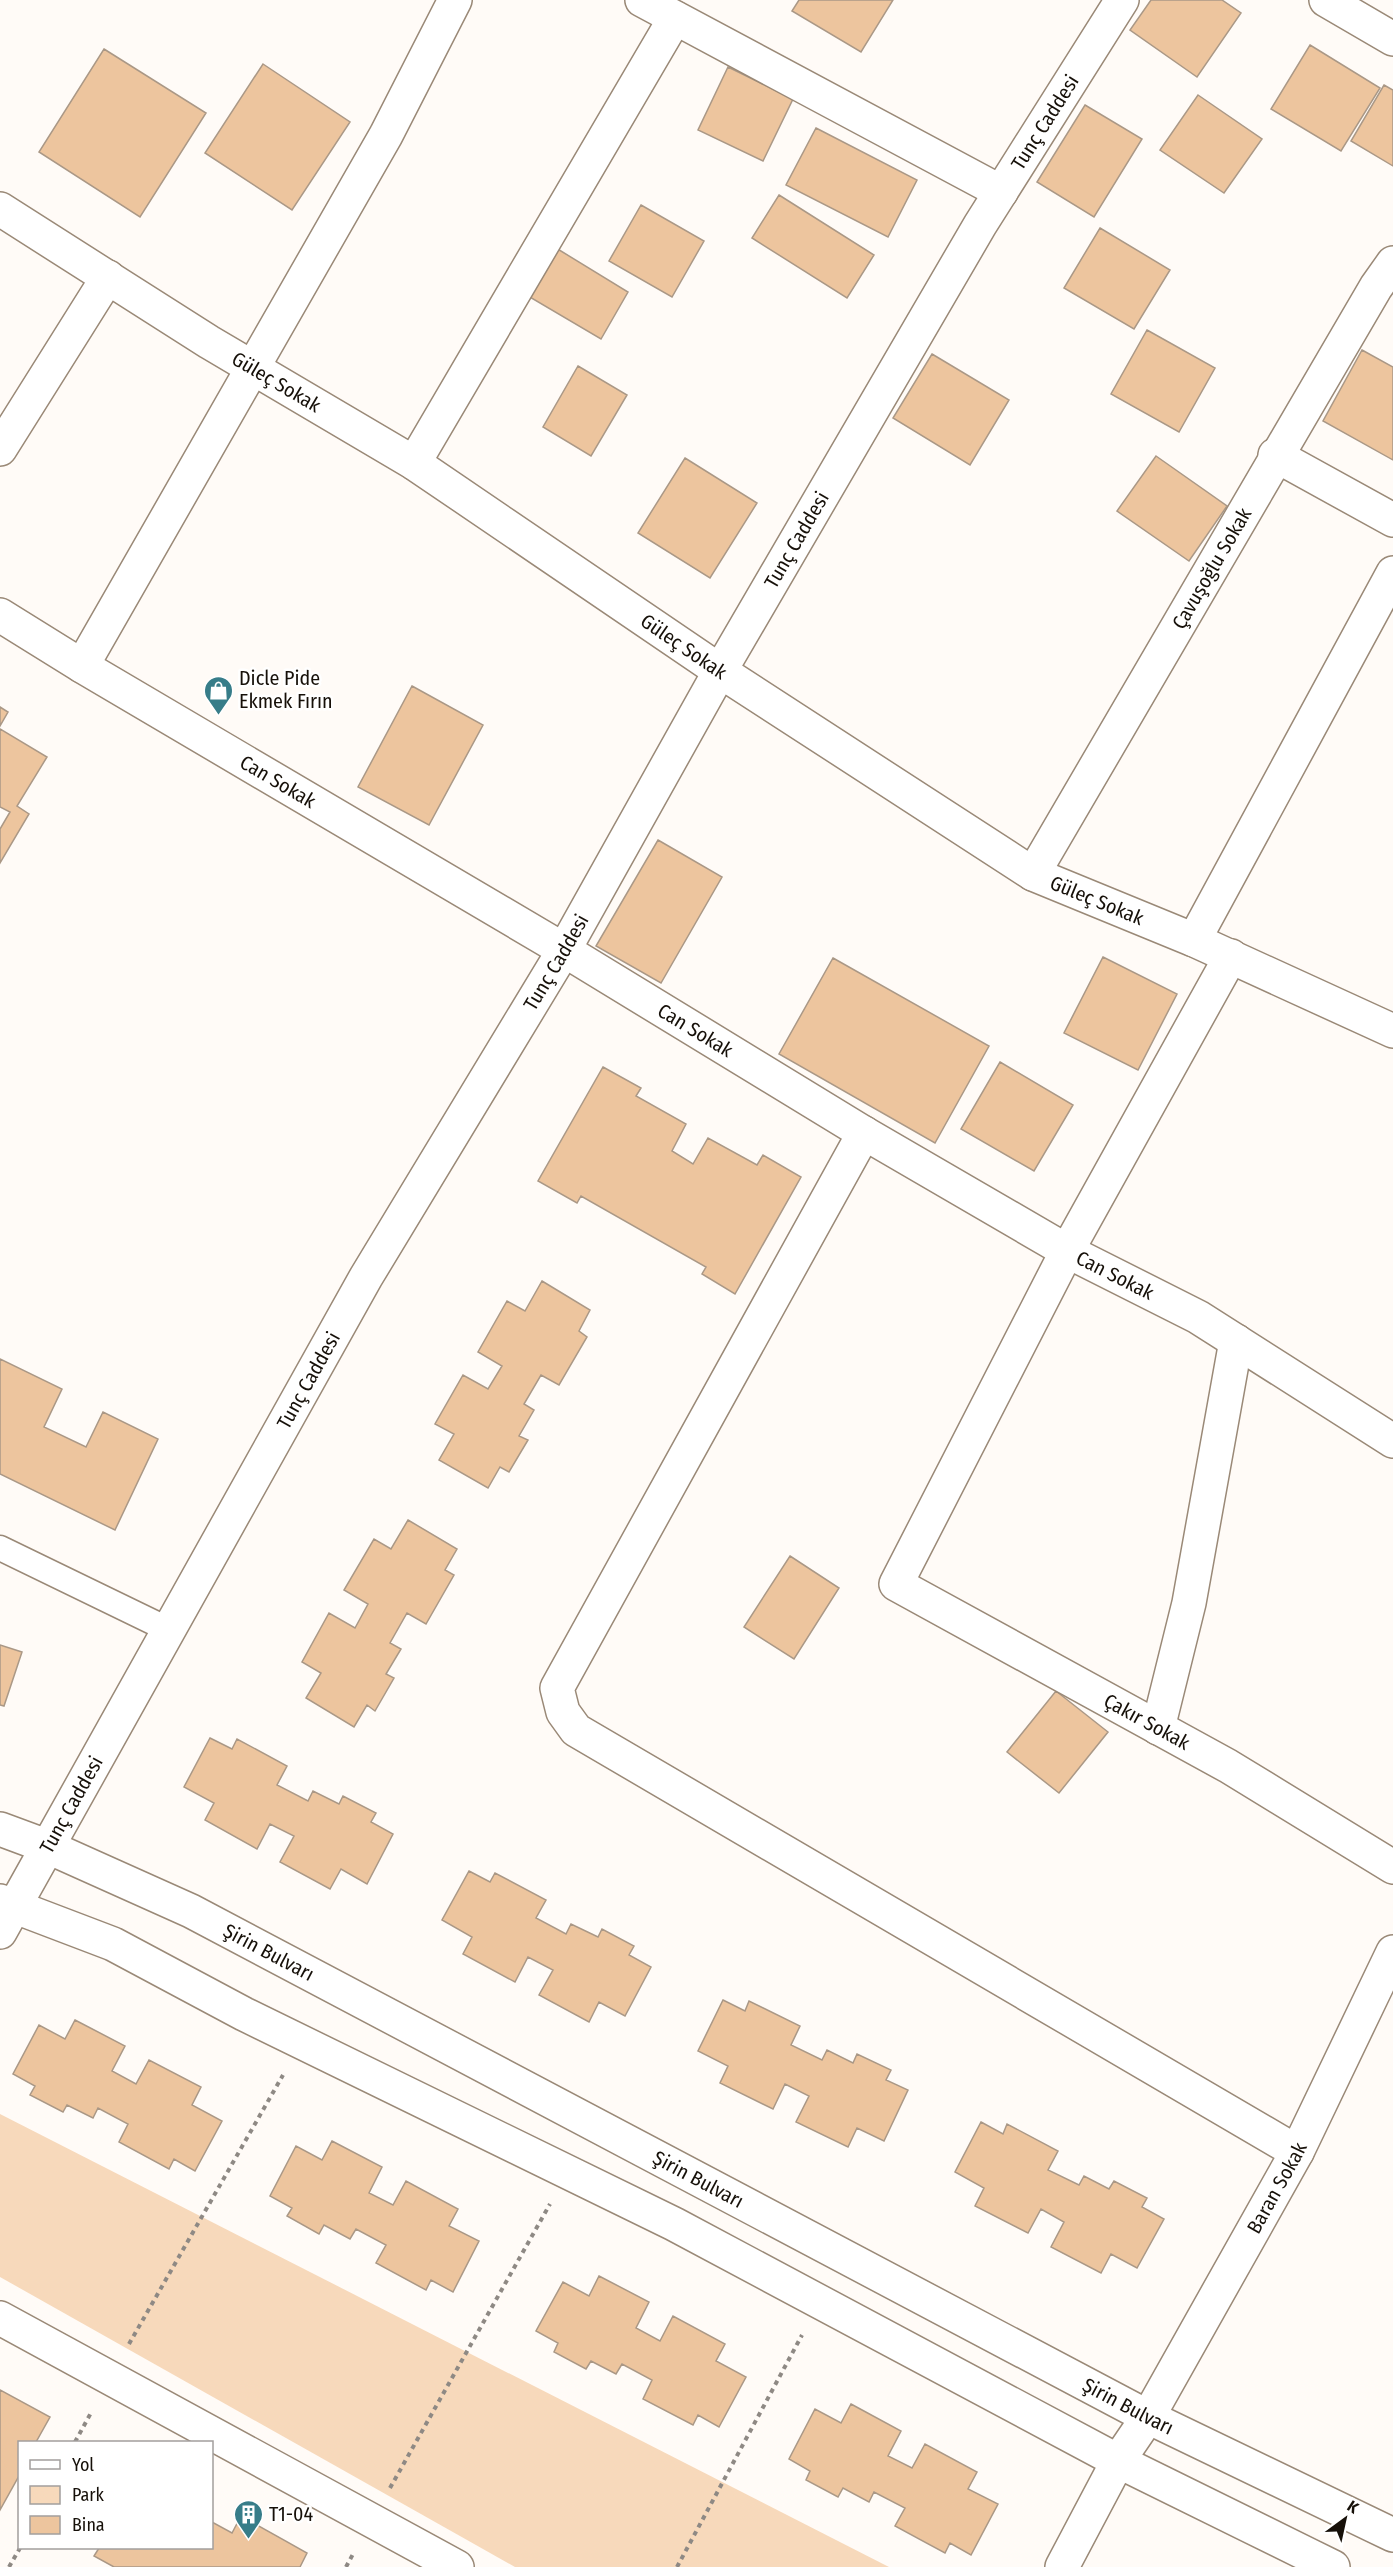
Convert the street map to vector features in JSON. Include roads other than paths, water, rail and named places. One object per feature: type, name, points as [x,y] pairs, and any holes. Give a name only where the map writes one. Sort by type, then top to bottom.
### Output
[{"type":"street","points":[[82,666],[386,135],[455,0]]},
{"type":"street","points":[[642,0],[1000,192]]},
{"type":"street","name":"Tunç Caddesi","points":[[5,1913],[46,1846],[366,1277],[564,950],[720,671],[1000,192],[1122,0]]},
{"type":"street","points":[[1326,0],[1393,39]]},
{"type":"street","points":[[414,464],[675,18]]},
{"type":"street","name":"Güleç Sokak","points":[[0,209],[254,369],[414,464],[720,671],[1033,874],[1231,956],[1393,1031]]},
{"type":"street","name":"Çavuşoğlu Sokak","points":[[1033,874],[1275,455],[1376,287],[1393,263]]},
{"type":"street","points":[[0,449],[108,277]]},
{"type":"street","points":[[1275,455],[1393,520]]},
{"type":"street","points":[[1194,940],[1393,573]]},
{"type":"street","name":"Can Sokak","points":[[0,615],[82,666],[564,950],[864,1133],[1067,1251],[1198,1317],[1393,1441]]},
{"type":"street","points":[[1067,1251],[1231,956]]},
{"type":"street","points":[[864,1133],[557,1688],[563,1712],[576,1730],[1297,2152]]},
{"type":"street","name":"Çakır Sokak","points":[[1067,1251],[896,1584],[1228,1766],[1393,1868]]},
{"type":"street","points":[[1158,1728],[1189,1603],[1236,1341]]},
{"type":"street","name":"Şirin Bulvarı","points":[[0,1829],[46,1846],[202,1917],[1148,2417],[1393,2535]]},
{"type":"street","points":[[5,1913],[113,1944],[302,2042],[674,2224],[1118,2461],[1333,2567]]},
{"type":"street","name":"Baran Sokak","points":[[1062,2567],[1118,2461],[1148,2417],[1297,2152],[1393,1952]]},
{"type":"street","points":[[0,2318],[457,2567]]},
{"type":"lane","points":[[0,1548],[167,1629]]},
{"type":"place","name":"Dicle Pide Ekmek Fırın","points":[[218,716]]},
{"type":"place","name":"T1-04","points":[[248,2540]]}]
